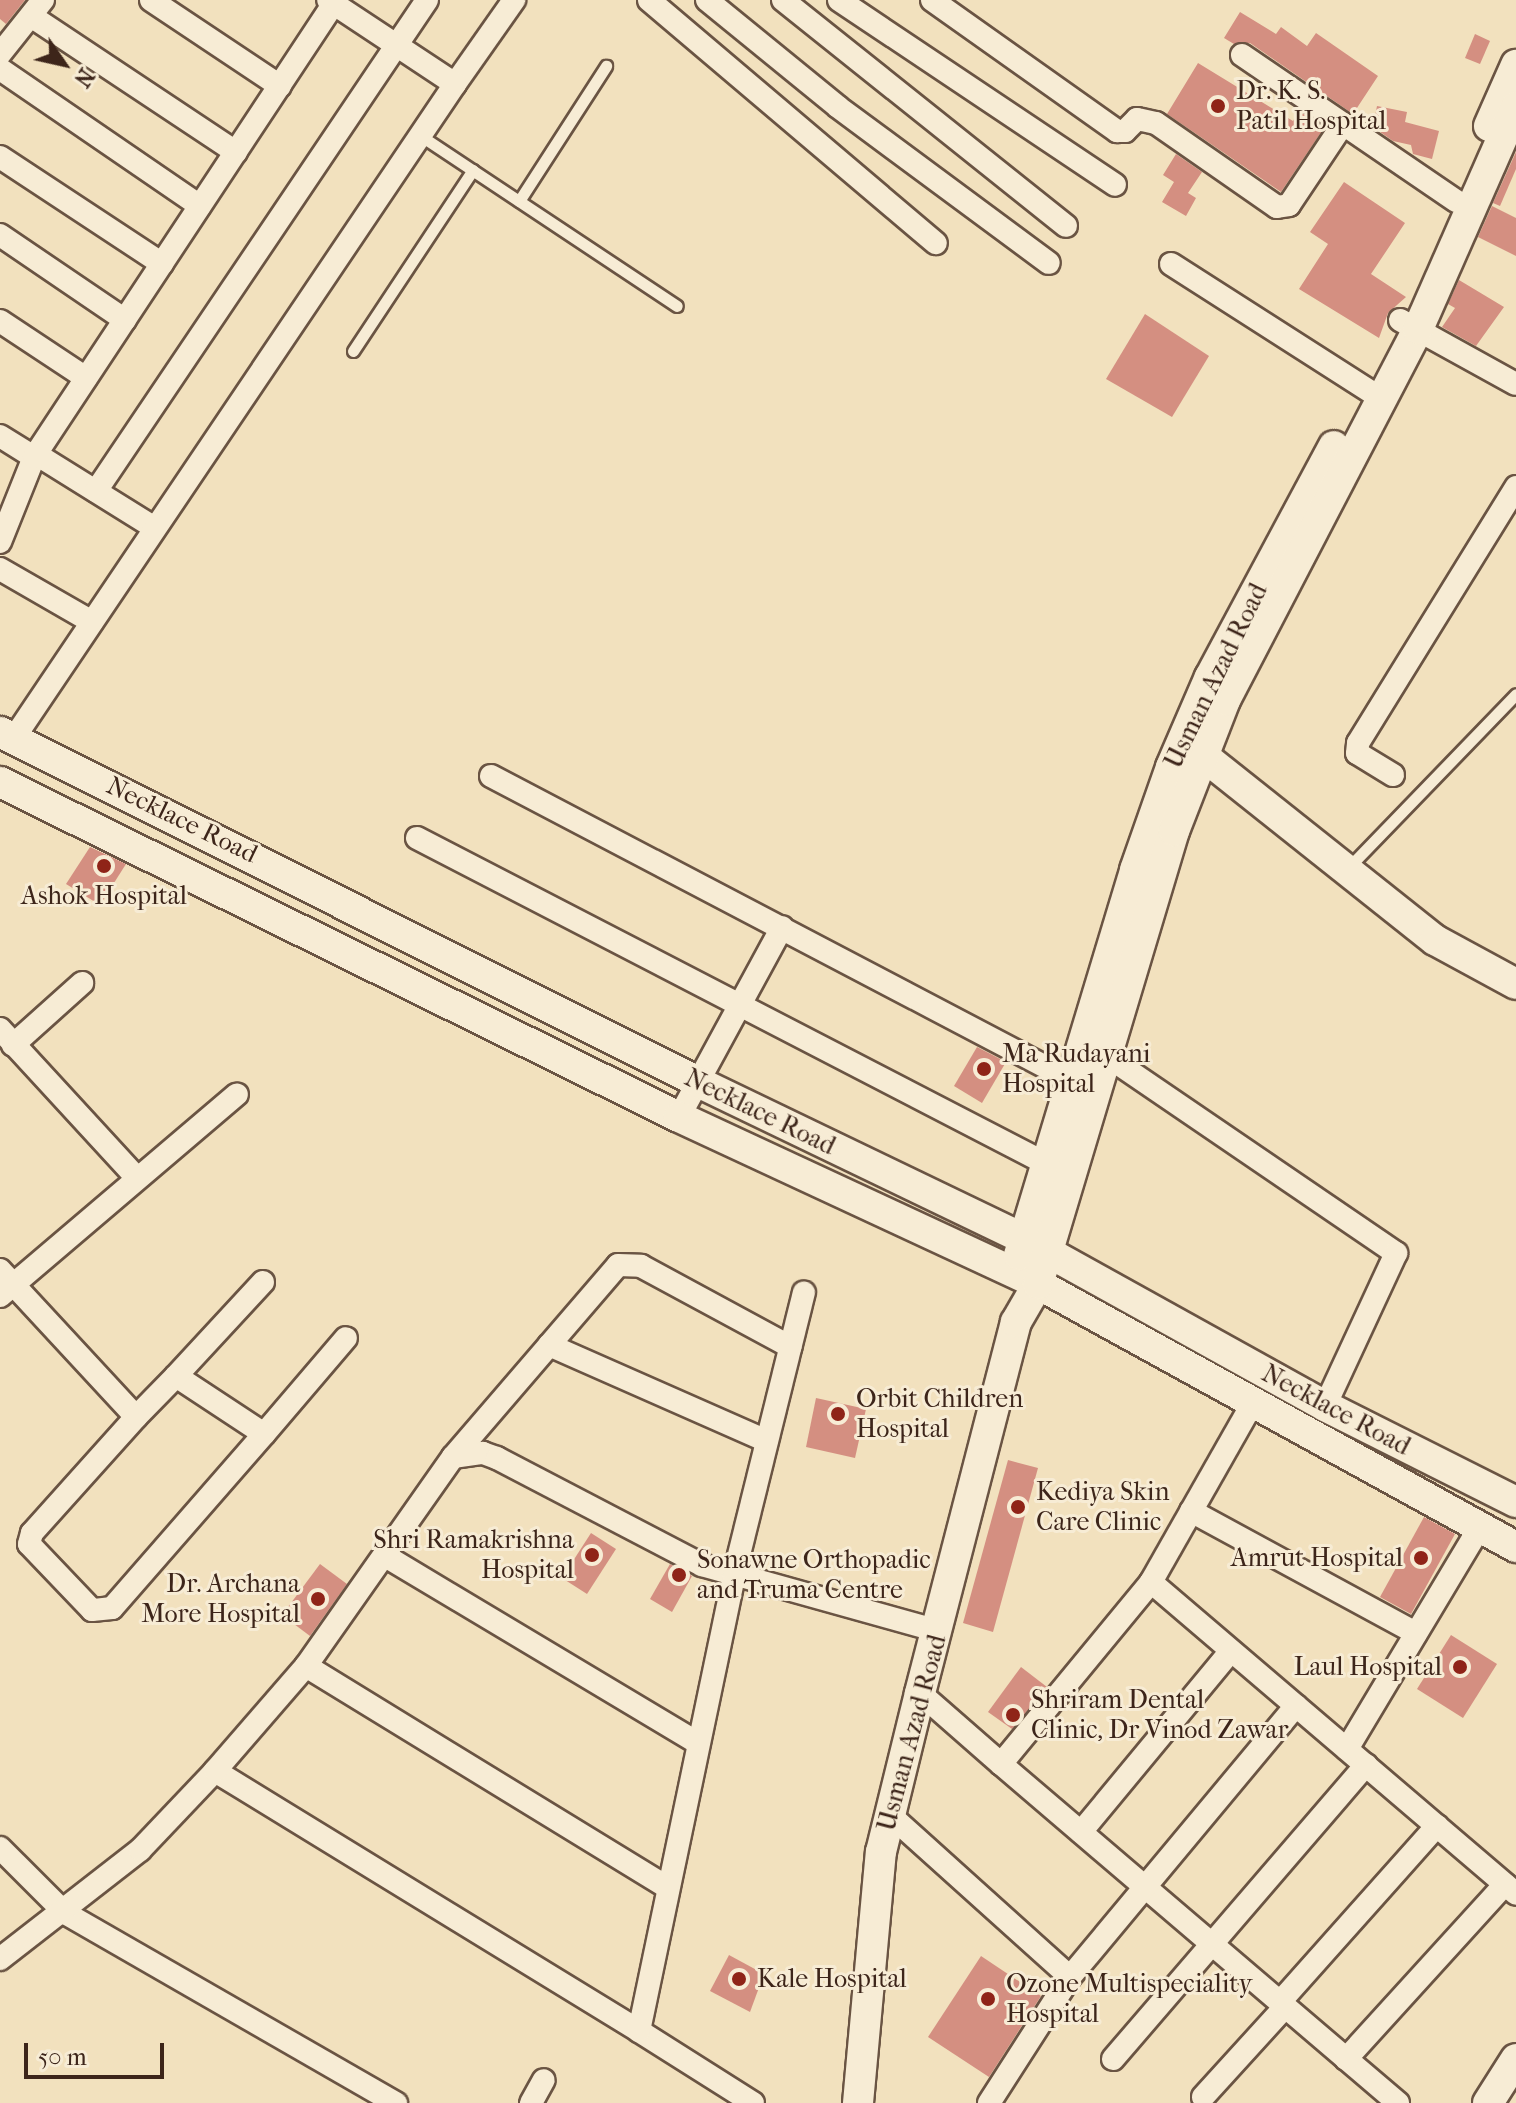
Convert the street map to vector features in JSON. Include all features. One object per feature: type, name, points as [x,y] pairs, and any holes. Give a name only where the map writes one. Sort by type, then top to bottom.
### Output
[{"type":"main road","name":"Usman Azad Road","points":[[1409,325],[1456,201],[1516,65]]},
{"type":"main road","name":"Usman Azad Road","points":[[1036,1246],[1049,1165],[1086,1087],[1107,1056],[1201,754],[1374,394],[1512,126]]},
{"type":"main road","name":"Usman Azad Road","points":[[858,2103],[881,1852],[1026,1279],[1086,1087],[1135,870],[1177,754],[1210,677],[1374,394]]},
{"type":"main road","name":"Necklace Road","points":[[7,735],[698,1082],[1036,1246],[1325,1406],[1516,1502]]},
{"type":"main road","points":[[1201,754],[1435,940],[1516,984]]},
{"type":"main road","name":"Necklace Road","points":[[0,782],[679,1117],[1026,1279],[1251,1406],[1516,1547]]},
{"type":"main road","points":[[1488,2103],[1516,2059]]},
{"type":"street","points":[[151,0],[280,86]]},
{"type":"street","points":[[96,491],[427,0]]},
{"type":"street","points":[[7,735],[92,622],[514,0]]},
{"type":"street","points":[[649,0],[936,243]]},
{"type":"street","points":[[707,0],[838,107],[1049,263]]},
{"type":"street","points":[[783,0],[1066,226]]},
{"type":"street","points":[[839,0],[1115,185]]},
{"type":"street","points":[[932,0],[1117,131],[1125,131],[1137,119],[1156,123],[1277,207],[1289,205],[1343,124]]},
{"type":"street","points":[[0,542],[35,456],[333,1],[455,84]]},
{"type":"street","points":[[200,206],[1,53],[37,8],[236,152]]},
{"type":"street","points":[[1242,55],[1456,201]]},
{"type":"street","points":[[0,157],[162,264]]},
{"type":"street","points":[[0,235],[125,320]]},
{"type":"street","points":[[1171,264],[1374,394]]},
{"type":"street","points":[[0,321],[86,378]]},
{"type":"street","points":[[1409,325],[1516,384]]},
{"type":"street","points":[[0,436],[155,528]]},
{"type":"street","points":[[1393,775],[1357,753],[1358,743],[1516,487]]},
{"type":"street","points":[[0,569],[92,622]]},
{"type":"street","points":[[491,776],[1086,1087]]},
{"type":"street","points":[[417,838],[741,1002],[1049,1165]]},
{"type":"street","points":[[679,1117],[782,927]]},
{"type":"street","points":[[82,983],[7,1037],[135,1176]]},
{"type":"street","points":[[1107,1056],[1396,1253],[1325,1406]]},
{"type":"street","points":[[136,1417],[4,1284],[237,1094]]},
{"type":"street","points":[[0,1959],[65,1913],[140,1850],[215,1771],[306,1666],[387,1557],[453,1457],[606,1275],[630,1263],[791,1347]]},
{"type":"street","points":[[263,1282],[32,1533],[29,1544],[92,1610],[112,1608],[346,1338]]},
{"type":"street","points":[[639,2031],[666,1887],[734,1575],[804,1293]]},
{"type":"street","points":[[549,1345],[767,1441]]},
{"type":"street","points":[[176,1376],[264,1434]]},
{"type":"street","points":[[1001,1764],[1151,1582],[1251,1406]]},
{"type":"street","points":[[453,1457],[483,1453],[497,1458],[676,1553],[734,1575],[939,1631]]},
{"type":"street","points":[[1191,1511],[1416,1633]]},
{"type":"street","points":[[1347,1749],[1480,1527]]},
{"type":"street","points":[[387,1557],[698,1743]]},
{"type":"street","points":[[1151,1582],[1510,1889],[1346,2059]]},
{"type":"street","points":[[1081,1832],[1231,1651]]},
{"type":"street","points":[[306,1666],[576,1827],[666,1887]]},
{"type":"street","points":[[920,1693],[1398,2103]]},
{"type":"street","points":[[989,2103],[1070,1977],[1143,1885],[1296,1706]]},
{"type":"street","points":[[1113,2059],[1209,1942],[1366,1765]]},
{"type":"street","points":[[215,1771],[753,2103]]},
{"type":"street","points":[[890,1815],[1070,1977]]},
{"type":"street","points":[[1203,2097],[1437,1826]]},
{"type":"street","points":[[0,1848],[65,1913],[392,2102]]},
{"type":"street","points":[[531,2103],[544,2080]]},
{"type":"lane","points":[[519,201],[606,66]]},
{"type":"lane","points":[[421,136],[677,306]]},
{"type":"lane","points":[[353,351],[473,170]]},
{"type":"lane","points":[[1345,871],[1516,694]]},
{"type":"building","points":[[0,0],[25,0],[6,24],[0,19]]},
{"type":"building","points":[[1240,12],[1276,34],[1281,27],[1307,46],[1316,33],[1378,76],[1353,114],[1250,43],[1234,44],[1224,38]]},
{"type":"building","points":[[1475,34],[1490,41],[1480,64],[1465,58]]},
{"type":"building","points":[[1198,63],[1293,121],[1299,111],[1324,128],[1281,192],[1167,114]]},
{"type":"building","points":[[1377,106],[1407,112],[1405,122],[1439,131],[1432,159],[1413,154],[1411,145],[1393,141],[1373,127]]},
{"type":"building","points":[[1516,152],[1516,169],[1500,206],[1493,203]]},
{"type":"building","points":[[1176,154],[1202,172],[1188,193],[1196,198],[1186,216],[1162,202],[1174,182],[1163,175]]},
{"type":"building","points":[[1344,182],[1405,223],[1371,274],[1406,297],[1388,313],[1379,338],[1299,289],[1328,244],[1310,232]]},
{"type":"building","points":[[1492,206],[1516,218],[1516,256],[1478,237]]},
{"type":"building","points":[[1459,280],[1504,307],[1476,346],[1442,327],[1455,308],[1448,304]]},
{"type":"building","points":[[1145,314],[1209,356],[1172,417],[1106,379]]},
{"type":"building","points":[[90,847],[126,864],[100,905],[66,884]]},
{"type":"building","points":[[977,1047],[1006,1062],[982,1103],[954,1086]]},
{"type":"building","points":[[816,1398],[866,1409],[855,1458],[806,1447]]},
{"type":"building","points":[[1008,1460],[1038,1468],[993,1632],[963,1623]]},
{"type":"building","points":[[1424,1517],[1455,1534],[1411,1614],[1380,1597]]},
{"type":"building","points":[[591,1533],[616,1549],[587,1594],[562,1578]]},
{"type":"building","points":[[320,1564],[347,1584],[310,1636],[282,1615]]},
{"type":"building","points":[[670,1564],[692,1576],[672,1612],[650,1599]]},
{"type":"building","points":[[1451,1635],[1497,1664],[1463,1718],[1417,1689]]},
{"type":"building","points":[[1021,1667],[1047,1687],[1012,1729],[988,1712]]},
{"type":"building","points":[[729,1955],[764,1974],[750,2012],[710,1991]]},
{"type":"building","points":[[981,1956],[1041,1996],[989,2077],[928,2037]]},
{"type":"place","name":"Dr. K. S. Patil Hospital","points":[[1218,106]]},
{"type":"place","name":"Ashok Hospital","points":[[104,866]]},
{"type":"place","name":"Ma Rudayani Hospital","points":[[984,1069]]},
{"type":"place","name":"Orbit Children Hospital","points":[[838,1414]]},
{"type":"place","name":"Kediya Skin Care Clinic","points":[[1018,1507]]},
{"type":"place","name":"Shri Ramakrishna Hospital","points":[[592,1555]]},
{"type":"place","name":"Amrut Hospital","points":[[1421,1558]]},
{"type":"place","name":"Sonawne Orthopadic and Truma Centre","points":[[679,1575]]},
{"type":"place","name":"Dr. Archana More Hospital","points":[[318,1599]]},
{"type":"place","name":"Laul Hospital","points":[[1460,1667]]},
{"type":"place","name":"Shriram Dental Clinic, Dr Vinod Zawar","points":[[1013,1715]]},
{"type":"place","name":"Kale Hospital","points":[[739,1979]]},
{"type":"place","name":"Ozone Multispeciality Hospital","points":[[988,1999]]}]
